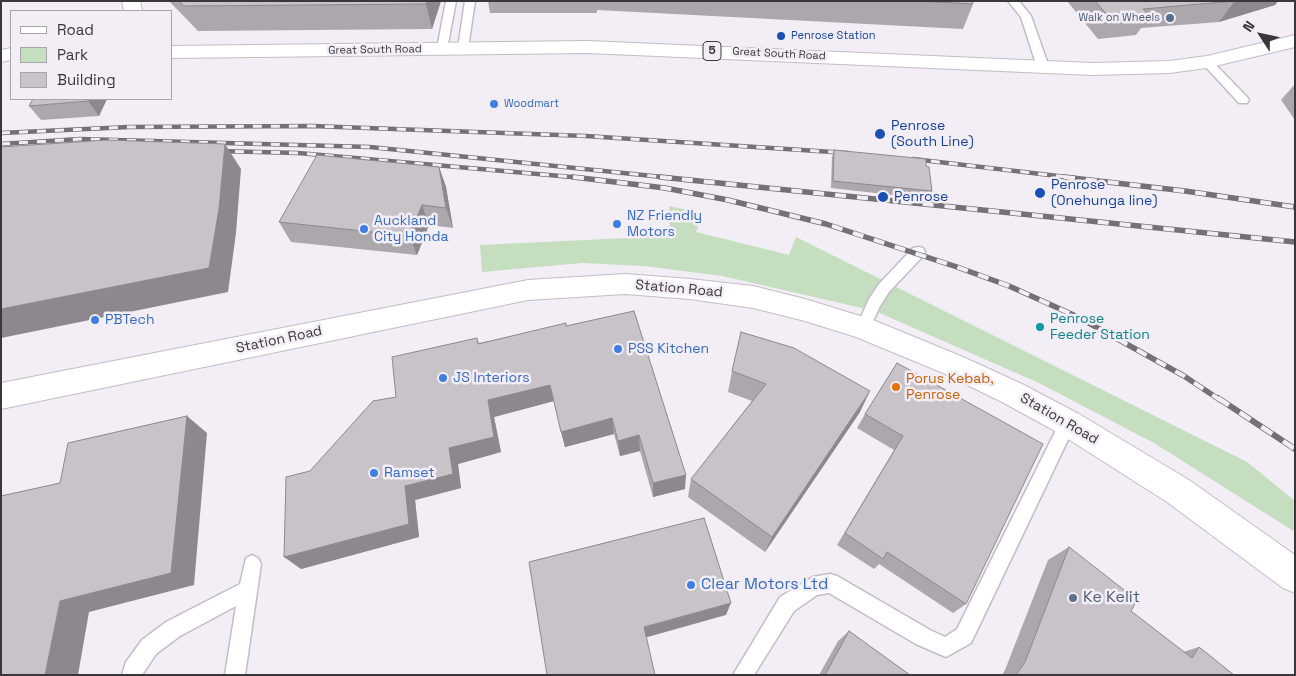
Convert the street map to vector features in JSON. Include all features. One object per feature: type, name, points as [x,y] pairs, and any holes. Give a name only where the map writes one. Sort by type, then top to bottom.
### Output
[{"type":"main road","name":"Great South Road","points":[[172,52],[630,48],[1043,67],[1130,69],[1208,62],[1295,41]]},
{"type":"main road","name":"Station Road","points":[[1,396],[528,290],[625,284],[690,289],[753,297],[805,310],[863,328],[953,365],[1012,393],[1068,423],[1178,491],[1295,576]]},
{"type":"lane","points":[[442,49],[451,1]]},
{"type":"lane","points":[[463,48],[470,1]]},
{"type":"lane","points":[[1013,1],[1026,16],[1043,67]]},
{"type":"lane","points":[[1208,62],[1243,100]]},
{"type":"lane","points":[[863,328],[874,303],[884,288],[918,252]]},
{"type":"lane","points":[[742,675],[787,604],[813,586],[822,584],[830,583],[923,637],[946,647],[964,636],[1068,423]]},
{"type":"lane","points":[[235,675],[252,564]]},
{"type":"lane","points":[[132,675],[133,669],[149,647],[173,629],[248,590]]},
{"type":"green space","points":[[669,206],[702,213],[696,232],[789,255],[796,237],[1247,462],[1295,501],[1295,532],[1154,443],[1039,383],[875,311],[722,276],[644,266],[582,263],[482,272],[480,245],[670,236]]},
{"type":"building","points":[[179,1],[427,1],[426,4],[184,6]]},
{"type":"building","points":[[918,1],[972,1],[973,4]]},
{"type":"building","points":[[1095,1],[1235,1],[1143,9],[1149,15],[1110,18]]},
{"type":"building","points":[[32,100],[88,100],[88,101],[29,106]]},
{"type":"building","points":[[107,140],[225,144],[219,209],[209,268],[1,309],[1,147]]},
{"type":"building","points":[[834,150],[926,159],[932,191],[833,181]]},
{"type":"building","points":[[317,155],[439,167],[446,208],[422,205],[409,236],[279,222]]},
{"type":"building","points":[[634,311],[686,475],[653,483],[639,435],[618,441],[612,418],[561,432],[550,385],[488,400],[494,437],[449,448],[453,474],[405,486],[409,524],[284,557],[286,477],[310,471],[373,401],[396,397],[392,357],[477,338],[478,344],[566,323],[566,326]]},
{"type":"building","points":[[741,332],[794,348],[870,391],[772,537],[691,479],[766,384],[732,371]]},
{"type":"building","points":[[897,363],[1043,444],[966,604],[887,552],[883,559],[845,533],[903,436],[865,414]]},
{"type":"building","points":[[187,416],[171,573],[60,601],[45,675],[1,675],[1,496],[60,483],[68,443]]},
{"type":"building","points":[[704,518],[731,603],[644,627],[655,675],[547,675],[529,562]]},
{"type":"building","points":[[1069,547],[1137,600],[1131,611],[1192,658],[1199,647],[1234,675],[1016,675],[1025,662]]},
{"type":"building","points":[[849,631],[910,675],[825,675]]},
{"type":"railway","points":[[1,133],[129,127],[312,126],[586,136],[848,153]]},
{"type":"railway","points":[[1,144],[80,139],[370,147],[672,178]]},
{"type":"railway","points":[[217,151],[298,153],[577,177]]},
{"type":"railway","points":[[913,159],[1075,178]]},
{"type":"railway","points":[[577,177],[583,178]]},
{"type":"railway","points":[[577,177],[665,188],[728,200],[826,224],[957,267],[1009,286],[1078,317],[1184,376],[1220,400]]},
{"type":"railway","points":[[660,177],[1295,242]]},
{"type":"railway","points":[[1064,177],[1185,191],[1295,207]]},
{"type":"railway","points":[[1218,398],[1295,449]]},
{"type":"place","name":"Walk on Wheels","points":[[1170,18]]},
{"type":"place","name":"Penrose Station","points":[[781,36]]},
{"type":"place","name":"Woodmart","points":[[494,104]]},
{"type":"place","name":"Penrose (South Line)","points":[[880,134]]},
{"type":"place","name":"Penrose (Onehunga line)","points":[[1040,193]]},
{"type":"place","name":"Penrose","points":[[883,197]]},
{"type":"place","name":"NZ Friendly Motors","points":[[617,224]]},
{"type":"place","name":"Auckland City Honda","points":[[364,229]]},
{"type":"place","name":"PBTech","points":[[95,320]]},
{"type":"place","name":"Penrose Feeder Station","points":[[1040,327]]},
{"type":"place","name":"PSS Kitchen","points":[[618,349]]},
{"type":"place","name":"JS Interiors","points":[[443,378]]},
{"type":"place","name":"Porus Kebab, Penrose","points":[[896,387]]},
{"type":"place","name":"Ramset","points":[[374,473]]},
{"type":"place","name":"Clear Motors Ltd","points":[[691,585]]},
{"type":"place","name":"Ke Kelit","points":[[1073,598]]}]
